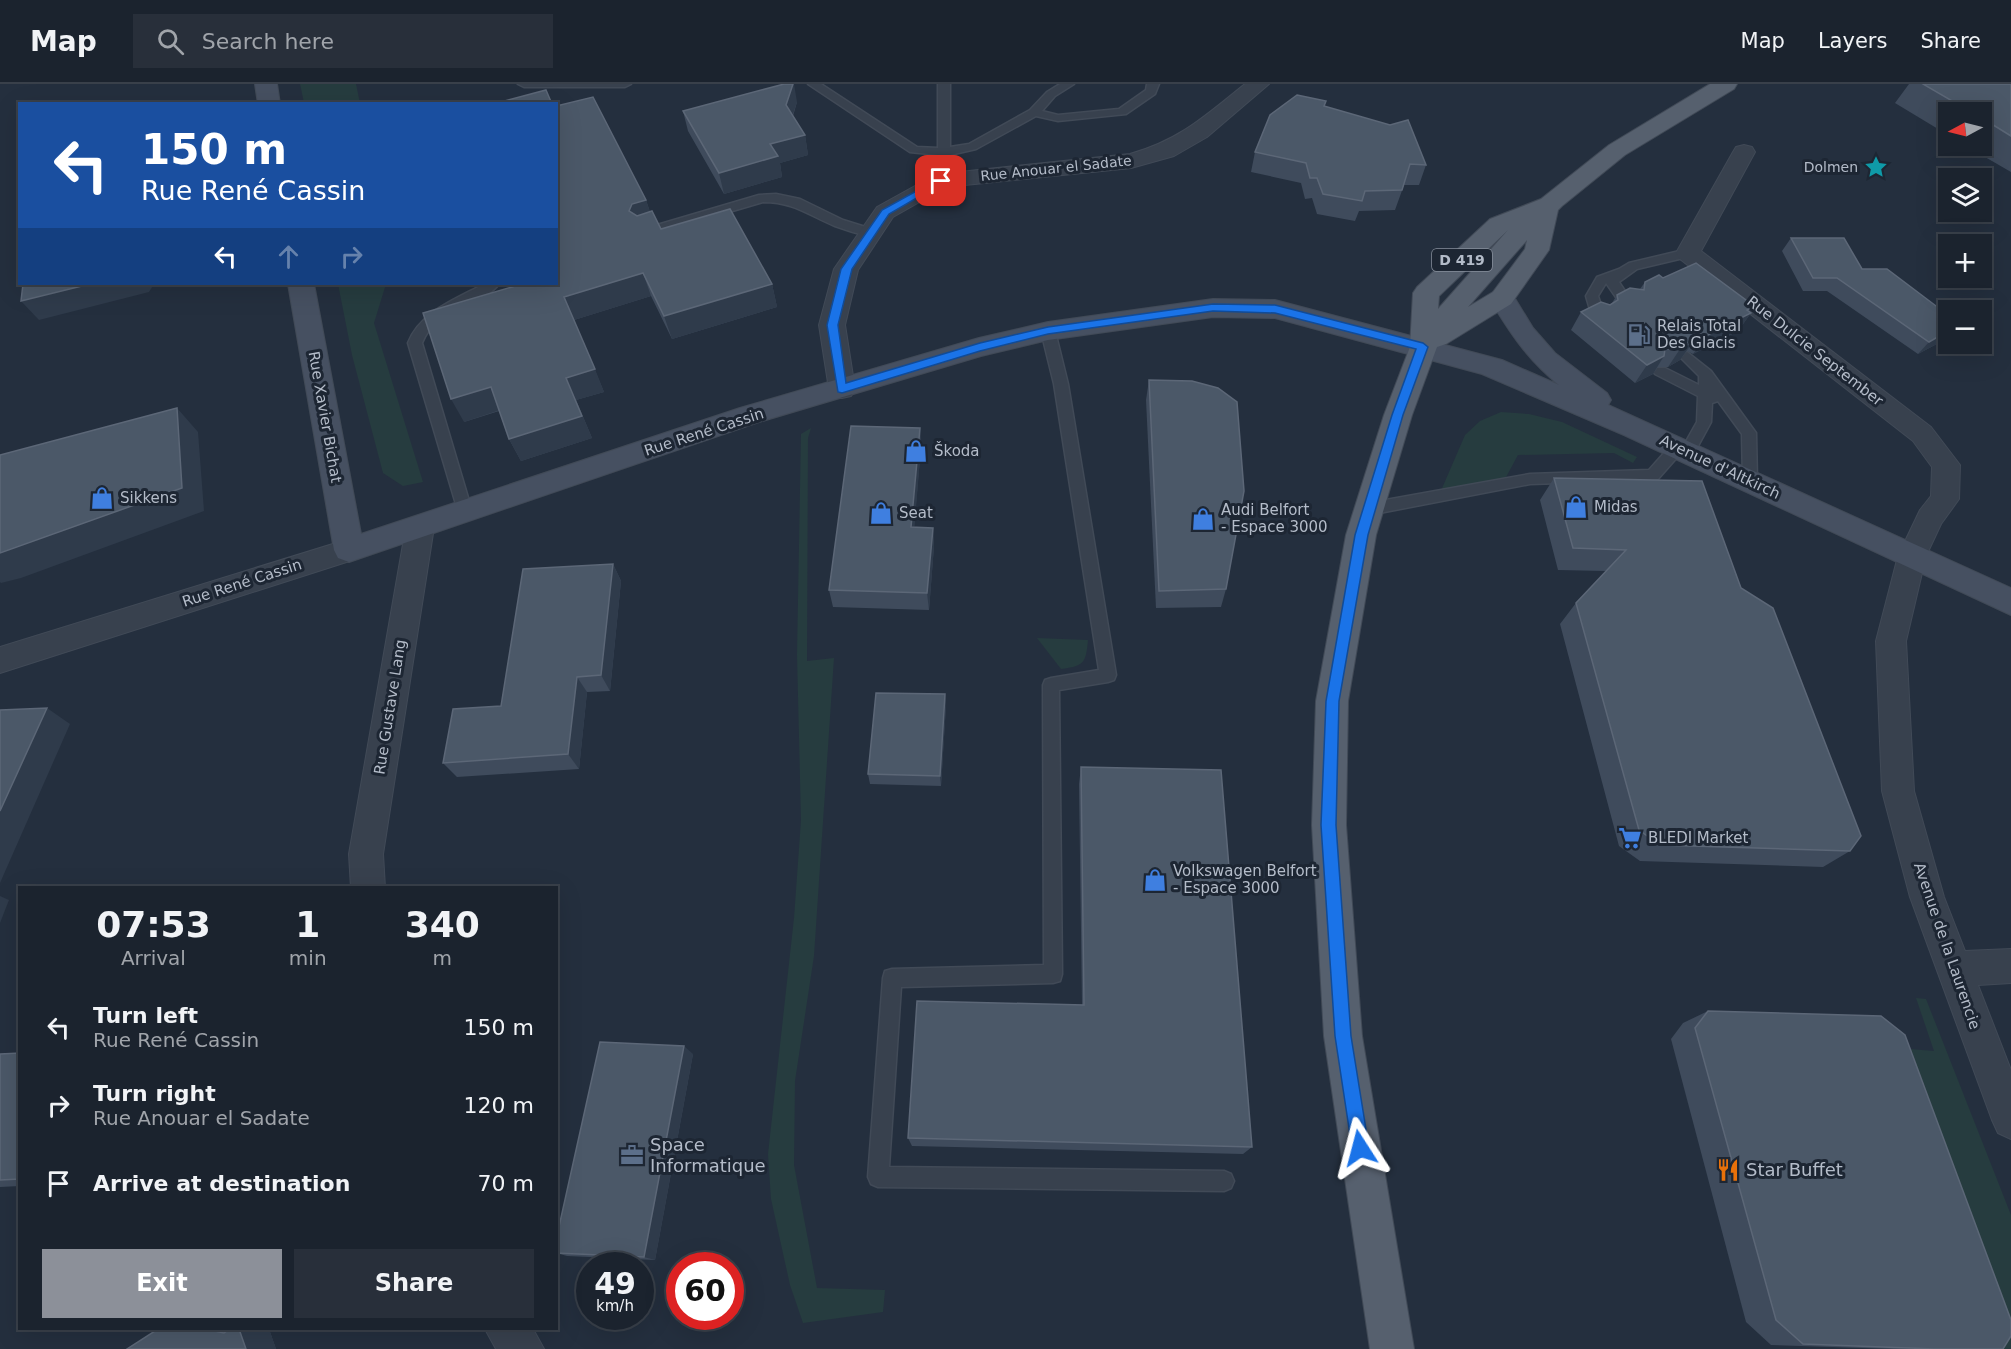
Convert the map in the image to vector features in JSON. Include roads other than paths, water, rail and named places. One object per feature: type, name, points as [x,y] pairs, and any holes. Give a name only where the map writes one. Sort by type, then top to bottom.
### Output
[{"type":"main road","points":[[266,84],[269,102]]},
{"type":"main road","points":[[1392,1349],[1343,1036],[1329,825],[1332,701],[1361,535],[1398,415],[1423,347],[1451,308],[1547,205],[1602,161],[1726,84]]},
{"type":"main road","points":[[1423,347],[1502,298],[1537,250],[1547,205]]},
{"type":"main road","name":"Rue Xavier Bichat","points":[[301,285],[349,550]]},
{"type":"main road","points":[[1502,298],[1524,334],[1546,360],[1634,428]]},
{"type":"main road","name":"Rue René Cassin","points":[[349,550],[729,422],[980,347],[1048,331],[1213,308],[1275,309],[1423,347]]},
{"type":"main road","name":"Avenue d'Altkirch","points":[[1423,347],[1492,367],[1634,428],[2011,602]]},
{"type":"street","name":"Rue Anouar el Sadate","points":[[842,389],[832,325],[846,269],[885,212],[941,181],[1131,161],[1166,151],[1199,132],[1258,84]]},
{"type":"street","points":[[1688,253],[1744,152]]},
{"type":"street","name":"Rue Dulcie September","points":[[1688,253],[1922,434],[1946,465],[1945,499],[1930,518],[1912,556]]},
{"type":"street","name":"Rue Gustave Lang","points":[[368,886],[366,854],[420,526]]},
{"type":"street","name":"Rue René Cassin","points":[[0,660],[349,550]]},
{"type":"street","name":"Avenue de la Laurencie","points":[[1912,556],[1891,641],[1898,791],[1927,897],[1992,1075],[2011,1120]]},
{"type":"street","points":[[1955,969],[2011,966]]},
{"type":"street","points":[[507,1330],[523,1349]]},
{"type":"lane","points":[[524,84],[625,84]]},
{"type":"lane","points":[[814,84],[914,150],[944,152],[972,147],[1034,112],[1051,94],[1068,84]]},
{"type":"lane","points":[[941,181],[944,152],[944,84]]},
{"type":"lane","points":[[1034,112],[1058,117],[1122,112],[1151,92],[1153,84]]},
{"type":"lane","points":[[644,233],[763,198],[780,197],[804,204],[838,223],[871,232]]},
{"type":"lane","points":[[1627,303],[1612,280],[1633,266],[1647,261],[1688,253]]},
{"type":"lane","points":[[1598,317],[1592,296],[1601,280],[1624,272]]},
{"type":"lane","points":[[465,512],[415,343],[420,330],[441,313],[491,285]]},
{"type":"lane","points":[[1048,331],[1061,384],[1108,675],[1051,685],[1053,974],[892,978],[878,1177],[1224,1181]]},
{"type":"lane","points":[[1687,357],[1706,374],[1749,433],[1750,481]]},
{"type":"lane","points":[[1660,370],[1728,404]]},
{"type":"lane","points":[[1369,509],[1530,479],[1653,475],[1682,450],[1704,422],[1706,374]]},
{"type":"place","name":"Dolmen","points":[[1876,167]]},
{"type":"place","name":"Relais Total Des Glacis","points":[[1639,335]]},
{"type":"place","name":"Škoda","points":[[916,451]]},
{"type":"place","name":"Sikkens","points":[[102,498]]},
{"type":"place","name":"Midas","points":[[1576,507]]},
{"type":"place","name":"Seat","points":[[881,513]]},
{"type":"place","name":"Audi Belfort - Espace 3000","points":[[1203,519]]},
{"type":"place","name":"BLEDI Market","points":[[1630,838]]},
{"type":"place","name":"Volkswagen Belfort - Espace 3000","points":[[1155,880]]},
{"type":"place","name":"Space Informatique","points":[[632,1155]]},
{"type":"place","name":"Star Buffet","points":[[1728,1170]]}]
